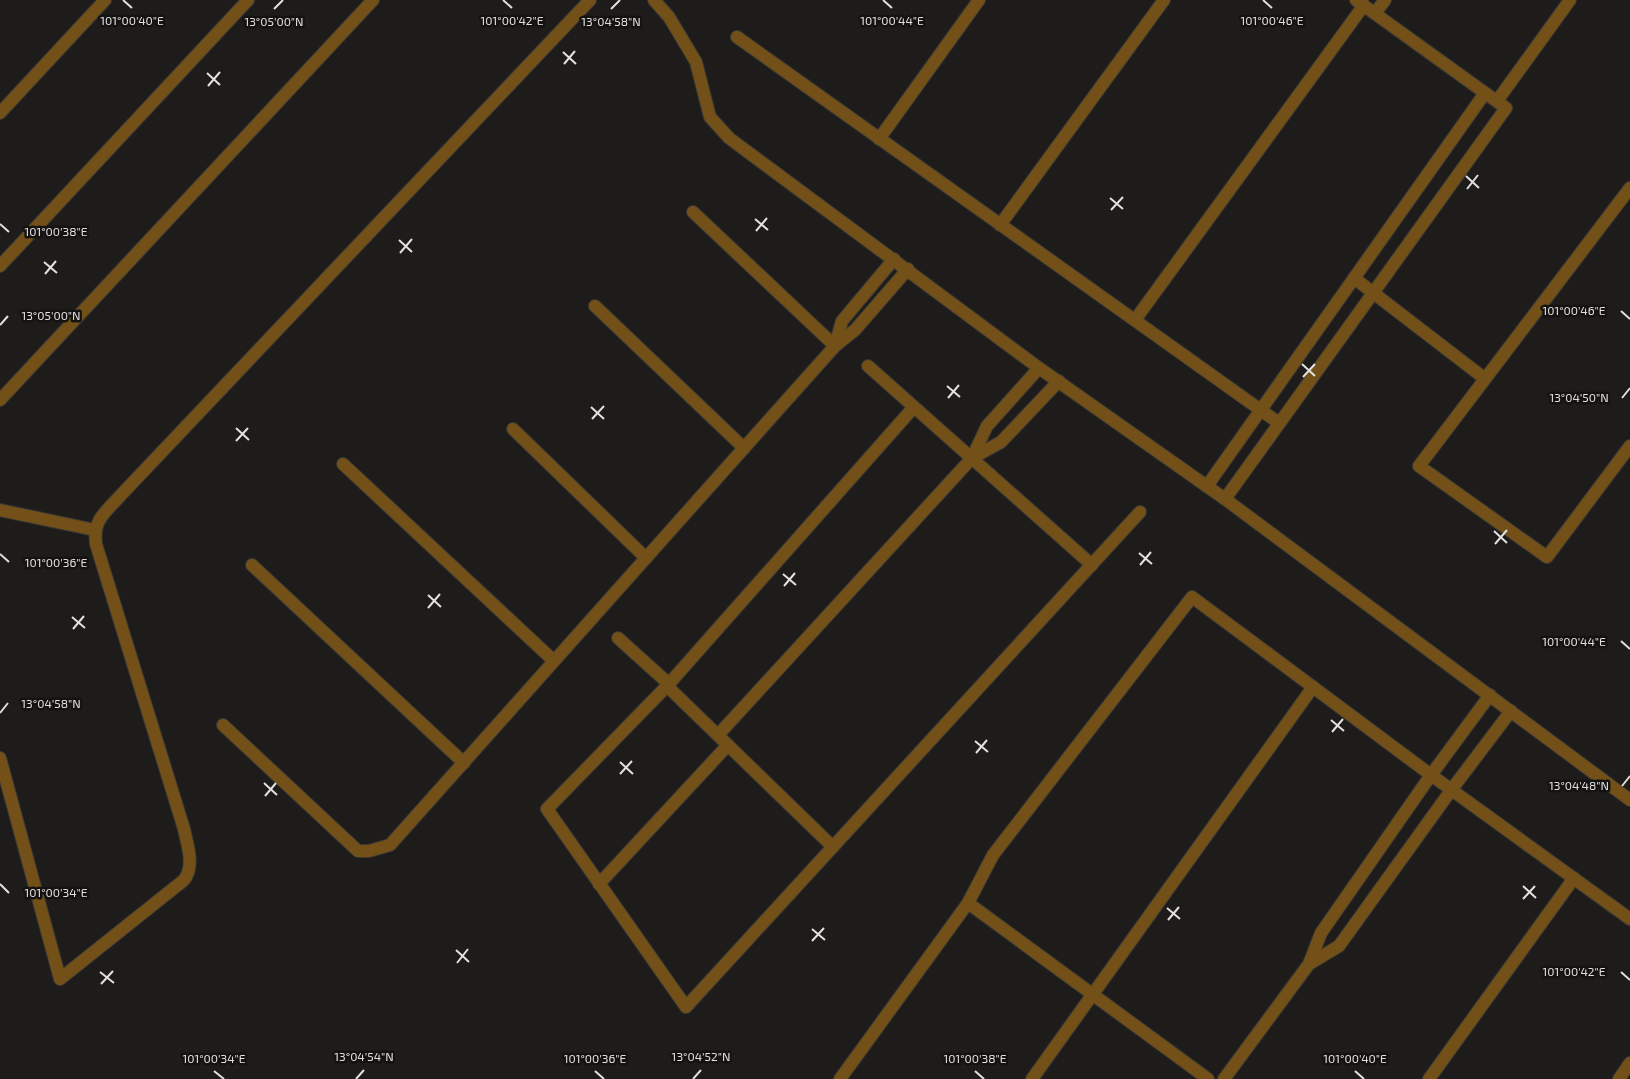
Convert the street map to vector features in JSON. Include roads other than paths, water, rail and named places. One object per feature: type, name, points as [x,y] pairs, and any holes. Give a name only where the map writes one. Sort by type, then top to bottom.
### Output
[{"type":"street","points":[[0,113],[105,0]]},
{"type":"street","points":[[0,266],[248,0]]},
{"type":"street","points":[[0,400],[373,0]]},
{"type":"street","points":[[0,758],[60,979],[186,878],[190,867],[184,829],[96,544],[95,530],[100,518],[590,0]]},
{"type":"street","points":[[654,0],[669,17],[696,62],[710,117],[729,138],[1039,368],[1225,499],[1630,800]]},
{"type":"street","points":[[1000,225],[1164,0]]},
{"type":"street","points":[[1375,14],[1385,0]]},
{"type":"street","points":[[1225,499],[1373,293],[1570,0]]},
{"type":"street","points":[[879,138],[977,1]]},
{"type":"street","points":[[1135,320],[1360,3],[1501,104]]},
{"type":"street","points":[[737,37],[1279,424]]},
{"type":"street","points":[[1206,486],[1485,93]]},
{"type":"street","points":[[1630,188],[1419,466],[1546,557],[1630,446]]},
{"type":"street","points":[[693,212],[834,346]]},
{"type":"street","points":[[834,346],[842,321],[894,259]]},
{"type":"street","points":[[223,725],[358,850],[369,852],[390,845],[834,346],[854,330],[908,270]]},
{"type":"street","points":[[1354,278],[1484,378]]},
{"type":"street","points":[[595,306],[744,448]]},
{"type":"street","points":[[868,366],[1092,565]]},
{"type":"street","points":[[718,736],[972,458],[987,426],[1039,368]]},
{"type":"street","points":[[972,458],[1001,442],[1059,381]]},
{"type":"street","points":[[914,407],[668,685],[547,809],[686,1007],[1140,512]]},
{"type":"street","points":[[513,429],[646,558]]},
{"type":"street","points":[[343,464],[554,660]]},
{"type":"street","points":[[0,510],[95,530]]},
{"type":"street","points":[[252,565],[464,763]]},
{"type":"street","points":[[840,1079],[968,902],[993,856],[1192,597],[1431,775],[1630,919]]},
{"type":"street","points":[[618,638],[833,847]]},
{"type":"street","points":[[1032,1079],[1313,687]]},
{"type":"street","points":[[1224,1079],[1309,964],[1321,933],[1431,775],[1490,695]]},
{"type":"street","points":[[1309,964],[1339,946],[1511,711]]},
{"type":"street","points":[[599,884],[728,744]]},
{"type":"street","points":[[1429,1079],[1574,878]]},
{"type":"street","points":[[968,902],[1208,1079]]},
{"type":"street","points":[[1619,1079],[1630,1063]]}]
